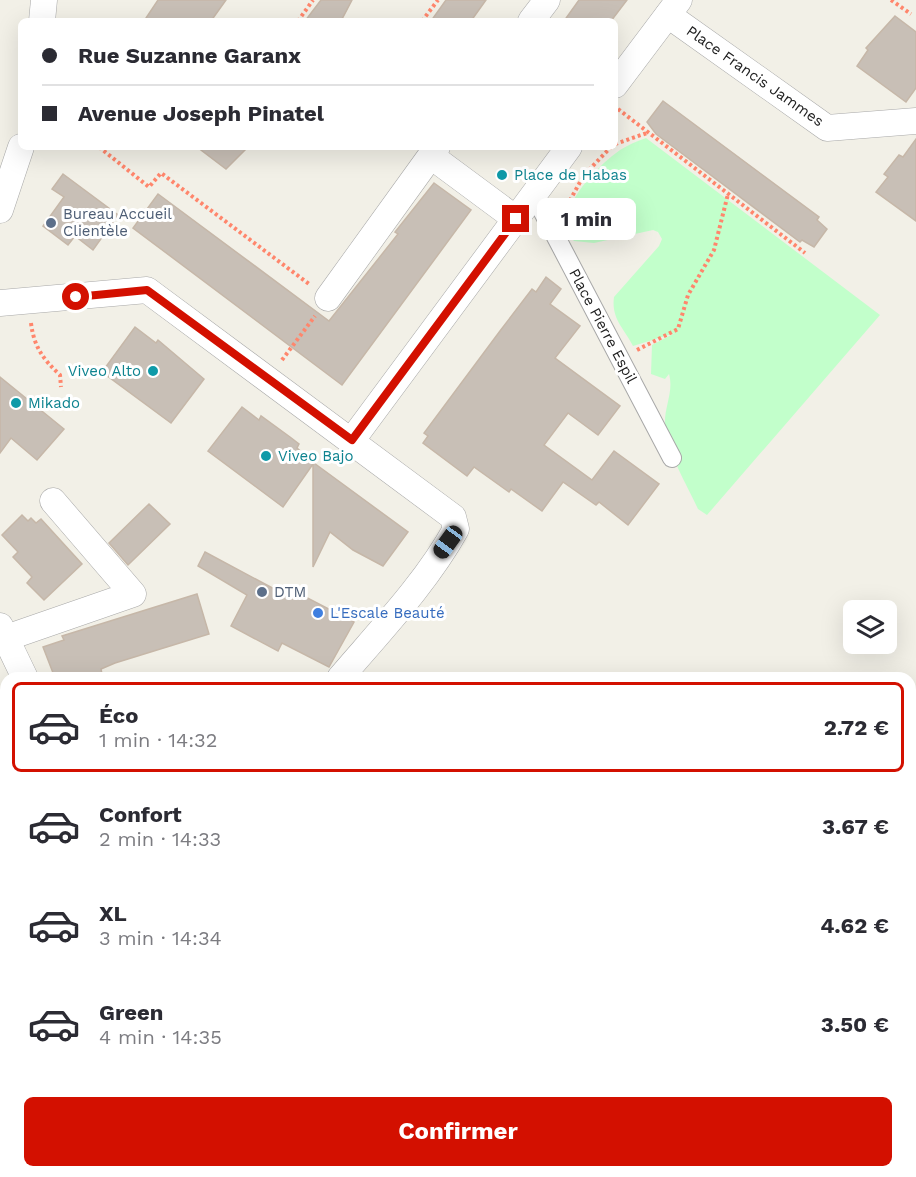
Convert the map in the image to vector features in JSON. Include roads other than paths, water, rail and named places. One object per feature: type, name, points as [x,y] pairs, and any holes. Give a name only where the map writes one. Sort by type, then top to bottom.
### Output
[{"type":"street","points":[[42,18],[44,0]]},
{"type":"street","points":[[533,18],[547,0]]},
{"type":"street","points":[[618,81],[674,7]]},
{"type":"street","name":"Place Francis Jammes","points":[[674,7],[827,128],[916,121]]},
{"type":"street","points":[[0,210],[20,150]]},
{"type":"street","points":[[352,440],[567,150]]},
{"type":"street","points":[[328,298],[434,152],[516,219]]},
{"type":"street","name":"Place Pierre Espil","points":[[534,195],[672,458]]},
{"type":"street","points":[[0,303],[147,290],[453,517],[456,528],[404,603],[345,672]]},
{"type":"street","points":[[22,672],[3,632],[133,594],[53,501]]},
{"type":"place","name":"Place de Habas","points":[[502,175]]},
{"type":"place","name":"Bureau Accueil Clientèle","points":[[51,223]]},
{"type":"place","name":"Viveo Alto","points":[[153,371]]},
{"type":"place","name":"Mikado","points":[[16,403]]},
{"type":"place","name":"Viveo Bajo","points":[[266,456]]},
{"type":"place","name":"DTM","points":[[262,592]]},
{"type":"place","name":"L'Escale Beauté","points":[[318,613]]}]
